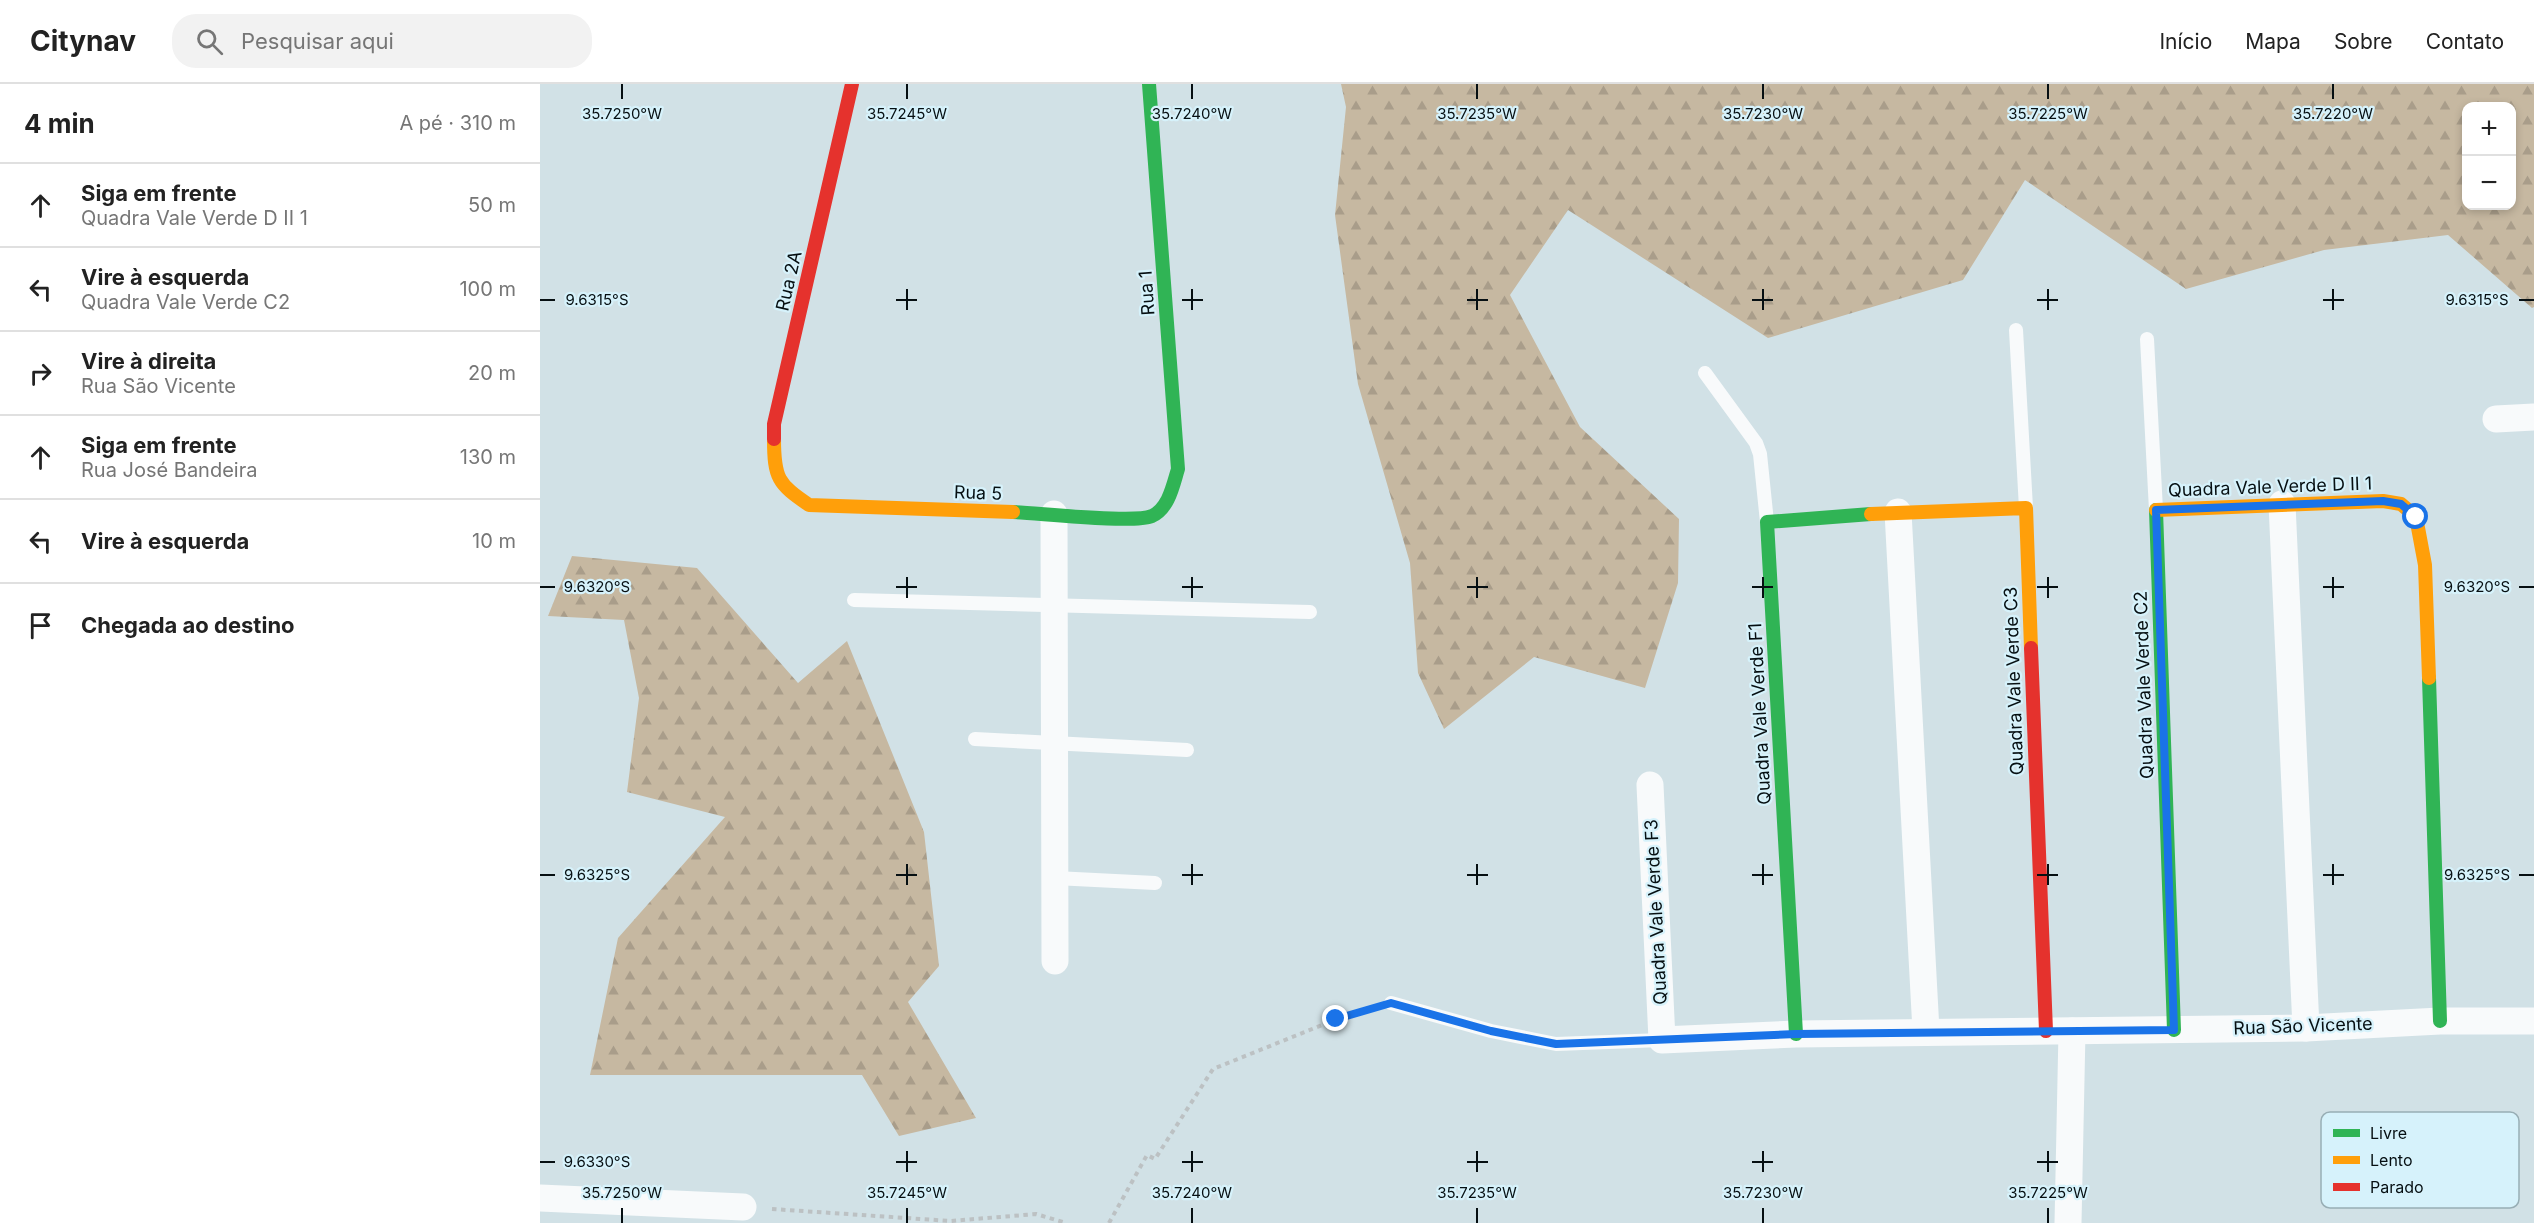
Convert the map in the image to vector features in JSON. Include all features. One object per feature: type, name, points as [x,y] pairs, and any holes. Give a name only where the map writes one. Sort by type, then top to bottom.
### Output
[{"type":"street","name":"Rua 1","points":[[1149,84],[1178,469],[1169,499]]},
{"type":"street","name":"Rua 2A","points":[[783,487],[774,460],[774,424],[846,85]]},
{"type":"street","points":[[2496,419],[2534,417]]},
{"type":"street","name":"Rua 5","points":[[783,487],[809,505],[1054,514],[1124,519],[1152,516],[1169,499]]},
{"type":"street","name":"Quadra Vale Verde D II 1","points":[[2156,510],[2383,501],[2401,504],[2416,517],[2425,565],[2440,1021]]},
{"type":"street","points":[[2282,504],[2306,1028]]},
{"type":"street","points":[[1767,522],[1898,512],[2026,508]]},
{"type":"street","name":"Quadra Vale Verde C3","points":[[2026,508],[2059,1031]]},
{"type":"street","name":"Quadra Vale Verde C2","points":[[2156,510],[2174,1030]]},
{"type":"street","points":[[1898,512],[1926,1032]]},
{"type":"street","points":[[1054,514],[1055,961]]},
{"type":"street","name":"Quadra Vale Verde F1","points":[[1767,522],[1796,1034]]},
{"type":"street","name":"Quadra Vale Verde F3","points":[[1650,785],[1662,1040]]},
{"type":"street","name":"Rua São Vicente","points":[[1662,1040],[1796,1034],[2306,1028],[2440,1021],[2534,1021]]},
{"type":"street","points":[[2059,1031],[2068,1223]]},
{"type":"street","points":[[540,1198],[743,1207]]},
{"type":"lane","name":"Quadra Vale Verde C3","points":[[2016,330],[2026,508]]},
{"type":"lane","name":"Quadra Vale Verde C2","points":[[2147,339],[2156,510]]},
{"type":"lane","name":"Quadra Vale Verde F1","points":[[1705,373],[1756,443],[1760,454],[1767,522]]},
{"type":"lane","points":[[854,600],[1310,612]]},
{"type":"lane","points":[[975,740],[1186,750]]},
{"type":"lane","points":[[1055,878],[1155,883]]},
{"type":"lane","points":[[1391,1003],[1491,1031],[1556,1044],[1662,1040]]},
{"type":"path","points":[[1109,1223],[1147,1155],[1155,1158],[1213,1069],[1336,1019],[1391,1003]]},
{"type":"path","points":[[743,1207],[951,1221],[1036,1214],[1066,1223]]},
{"type":"green space","points":[[1341,84],[2534,84],[2534,307],[2532,308],[2448,235],[2324,250],[2186,289],[2025,180],[1963,280],[1768,338],[1568,210],[1510,295],[1580,427],[1679,519],[1678,583],[1645,688],[1534,657],[1444,729],[1418,673],[1410,563],[1358,384],[1335,215],[1346,107]]},
{"type":"green space","points":[[572,556],[697,568],[798,683],[847,641],[924,832],[939,966],[908,1002],[976,1118],[899,1136],[862,1075],[590,1075],[618,938],[725,817],[627,792],[639,698],[624,620],[548,616]]},
{"type":"traffic: fast","points":[[1013,512],[1107,519],[1142,518],[1152,516],[1163,508],[1172,489],[1178,469],[1149,84]]},
{"type":"traffic: fast","points":[[2156,510],[2174,1030]]},
{"type":"traffic: fast","points":[[1796,1034],[1767,522],[1871,514]]},
{"type":"traffic: fast","points":[[2429,678],[2440,1021]]},
{"type":"traffic: slow","points":[[774,439],[775,463],[780,479],[790,491],[809,505],[1013,512]]},
{"type":"traffic: slow","points":[[2156,510],[2383,501],[2401,504],[2416,517],[2425,565],[2429,678]]},
{"type":"traffic: slow","points":[[1871,514],[2026,508],[2031,648]]},
{"type":"traffic: jam","points":[[774,439],[774,424],[852,84]]},
{"type":"traffic: jam","points":[[2031,648],[2046,1031]]},
{"type":"route","points":[[1336,1019],[1391,1003],[1527,1040],[1556,1044],[1796,1034],[2174,1030],[2156,510],[2383,501],[2401,504],[2416,517]]}]
